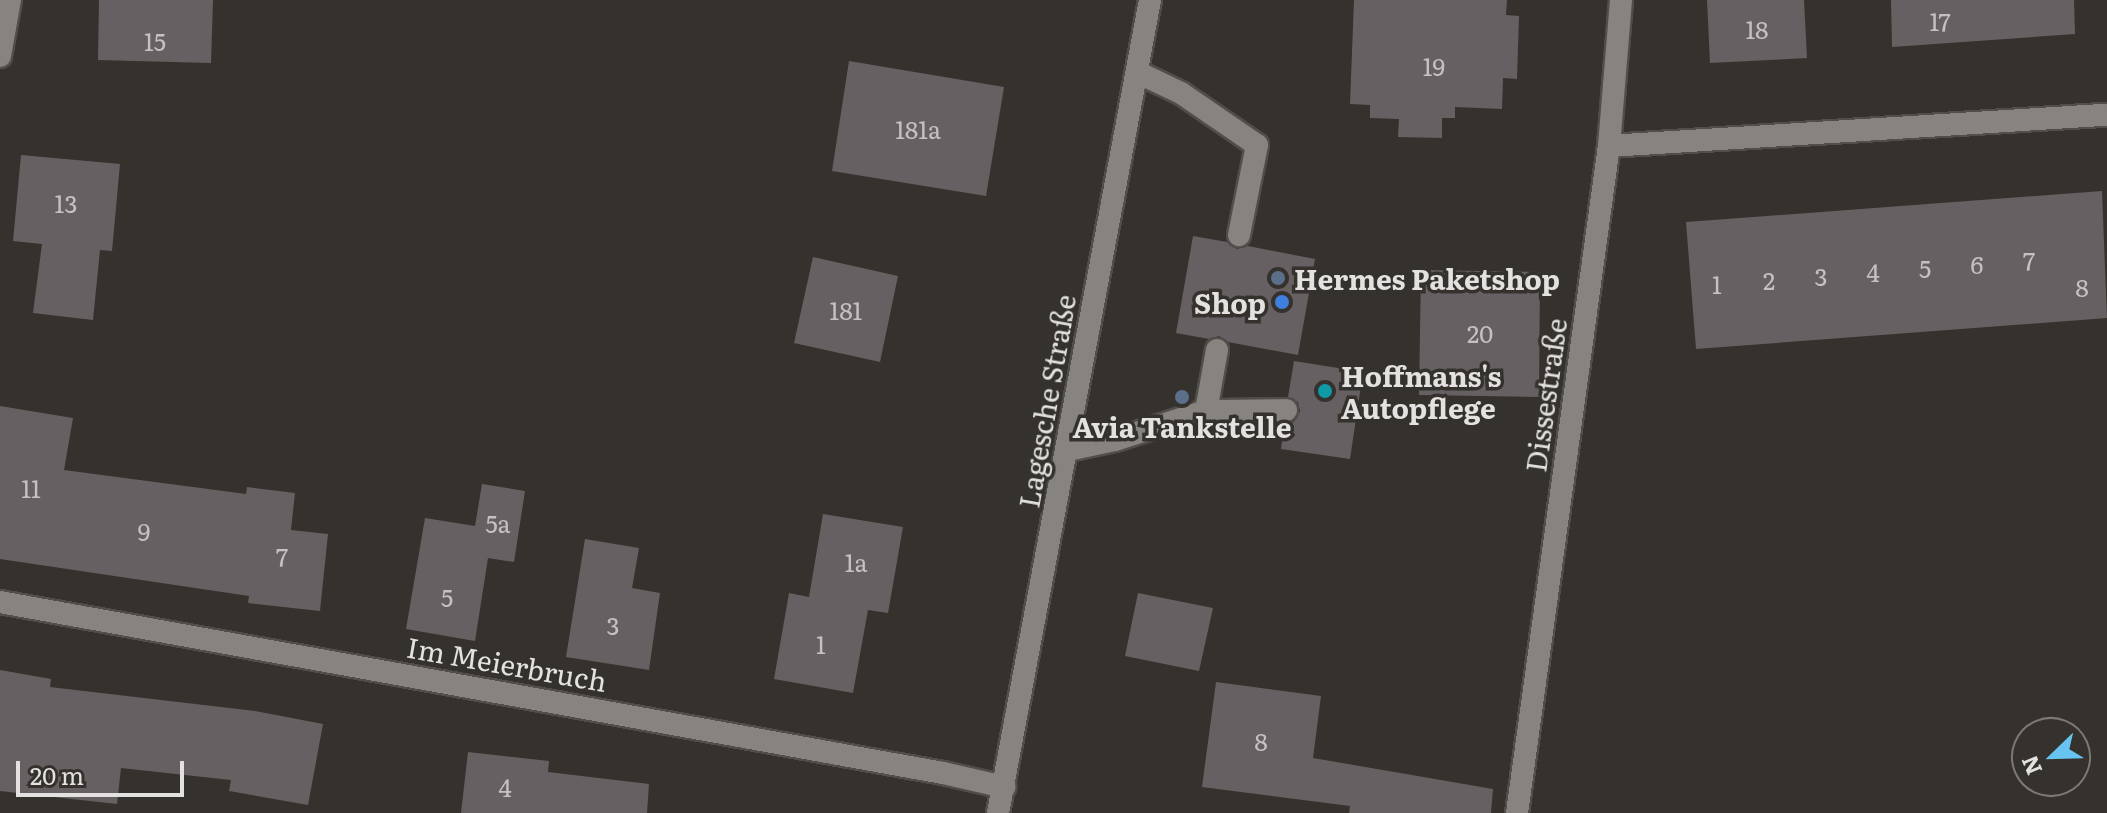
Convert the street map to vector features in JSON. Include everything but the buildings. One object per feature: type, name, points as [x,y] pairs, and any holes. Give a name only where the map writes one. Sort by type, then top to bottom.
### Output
[{"type":"street","points":[[0,56],[10,0]]},
{"type":"street","name":"Lagesche Straße","points":[[998,813],[1150,0]]},
{"type":"street","name":"Dissestraße","points":[[1517,813],[1609,146],[1621,0]]},
{"type":"street","points":[[1137,72],[1181,93],[1257,145],[1239,235]]},
{"type":"street","points":[[1609,146],[2107,115]]},
{"type":"street","points":[[1206,411],[1217,350]]},
{"type":"street","points":[[1068,450],[1206,411],[1286,410]]},
{"type":"street","name":"Im Meierbruch","points":[[0,602],[943,773],[1004,787]]},
{"type":"place","name":"Hermes Paketshop","points":[[1278,278]]},
{"type":"place","name":"Shop","points":[[1282,302]]},
{"type":"place","name":"Hoffmans's Autopflege","points":[[1325,391]]},
{"type":"place","name":"Avia Tankstelle","points":[[1182,397]]}]
